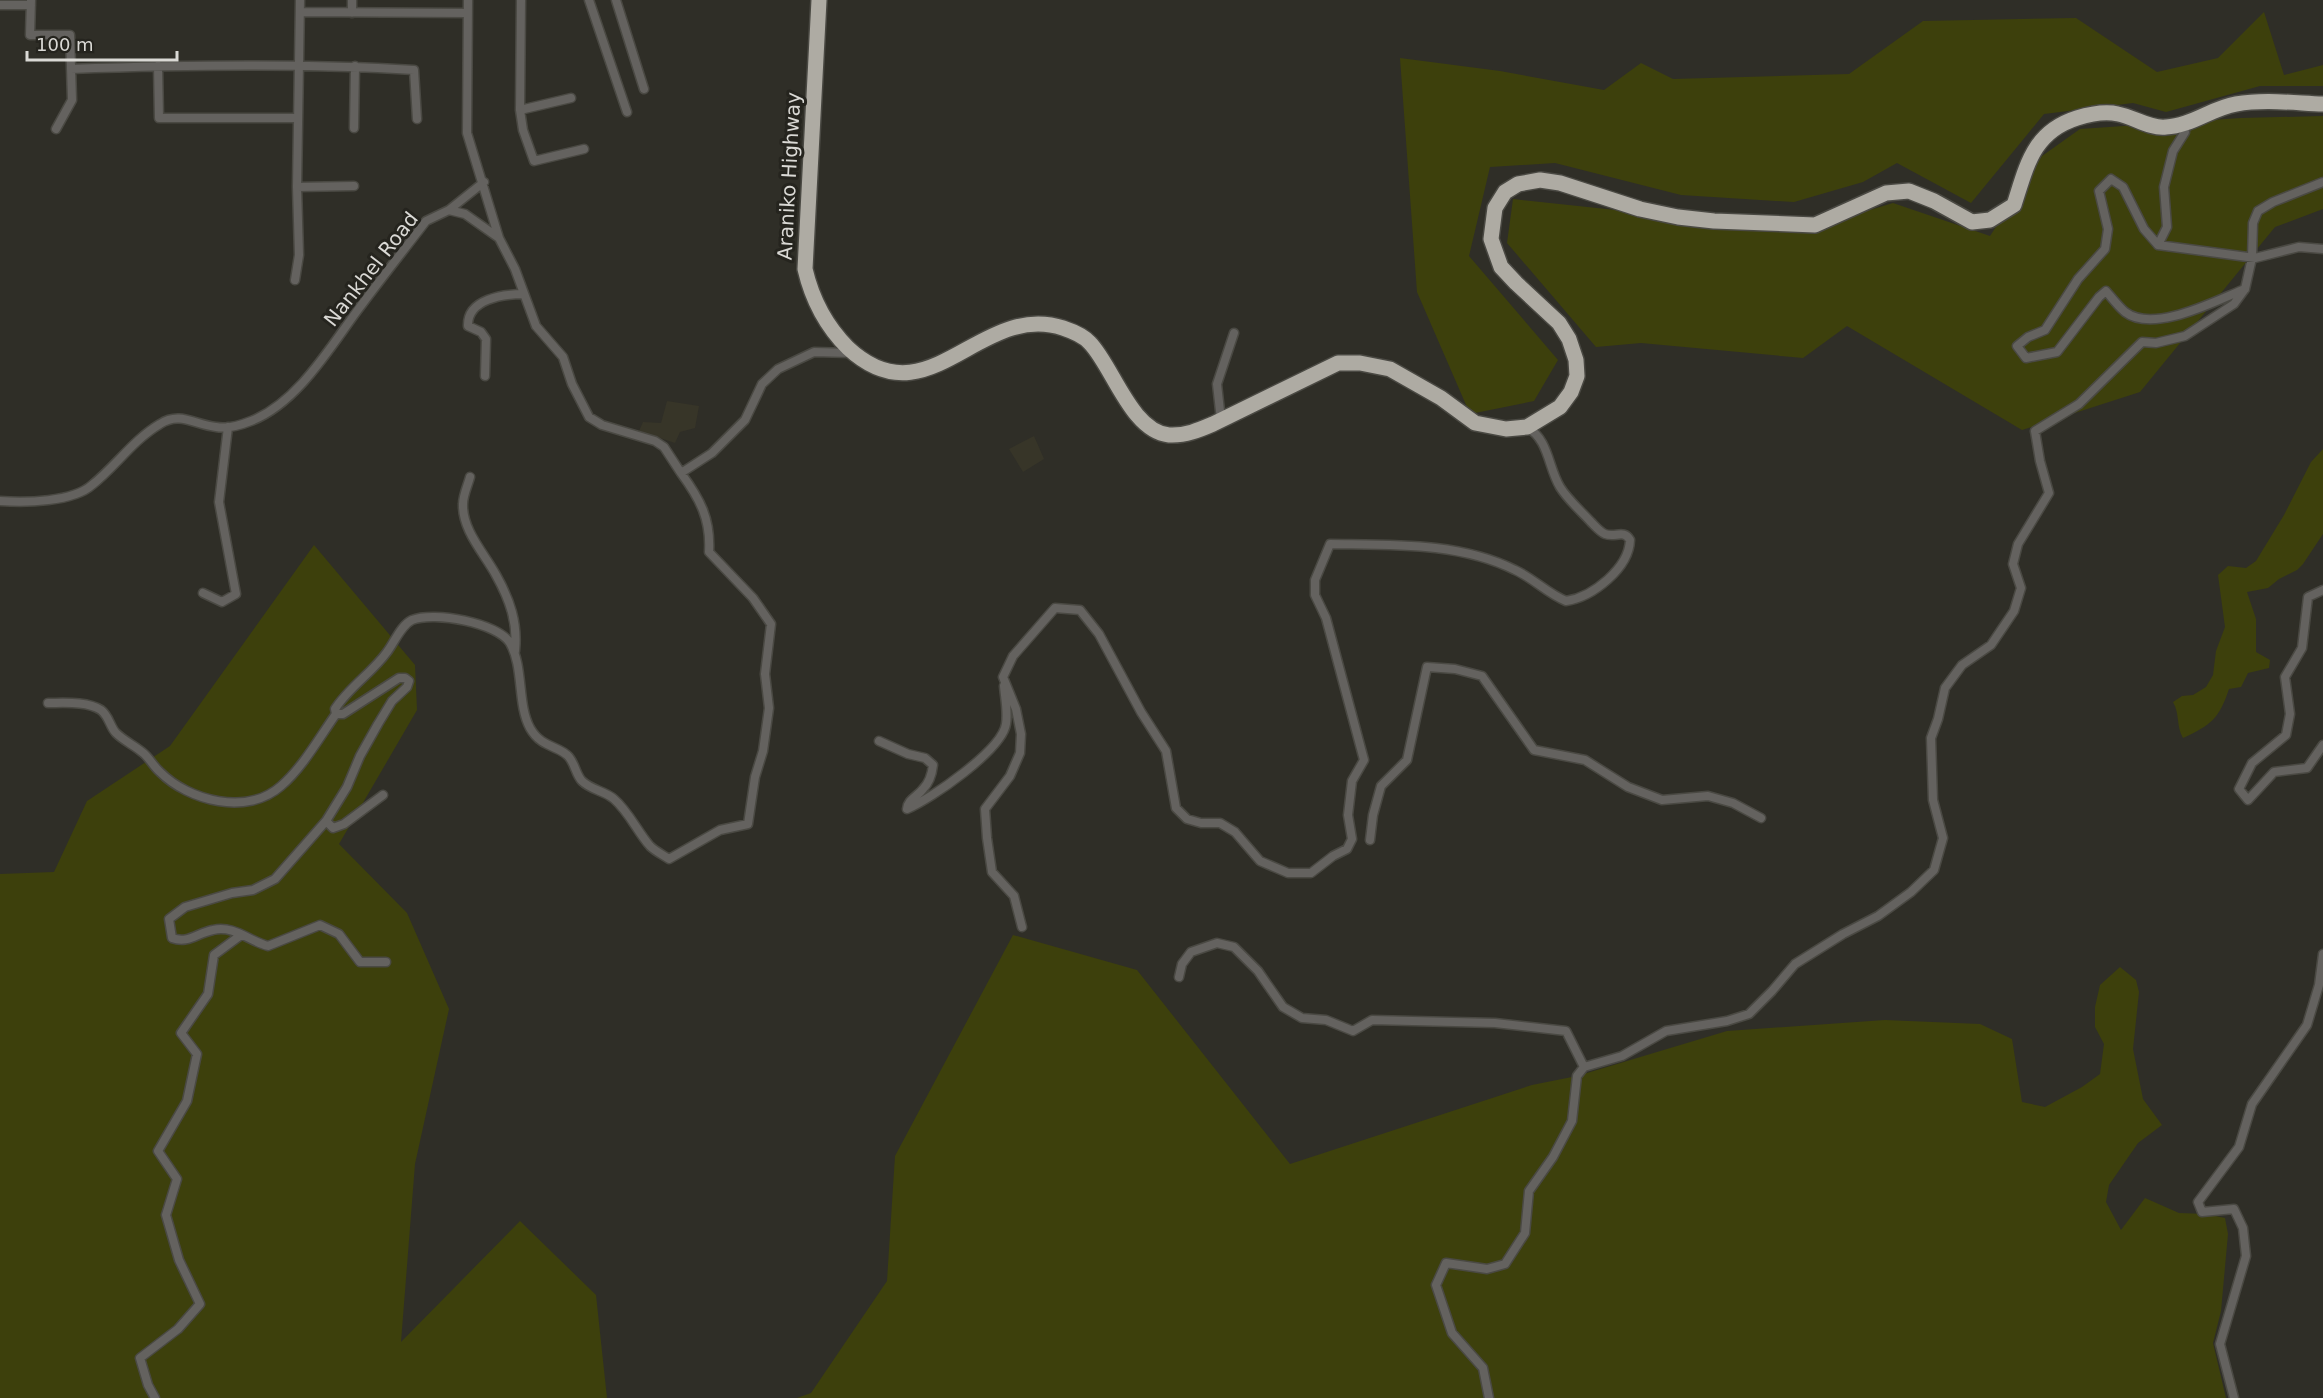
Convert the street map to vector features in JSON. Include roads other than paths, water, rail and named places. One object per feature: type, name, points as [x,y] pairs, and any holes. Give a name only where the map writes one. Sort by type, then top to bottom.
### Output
[{"type":"highway","name":"Araniko Highway","points":[[819,0],[805,269],[810,290],[838,338],[877,369],[894,373],[927,370],[1005,330],[1034,324],[1049,324],[1074,333],[1092,345],[1129,403],[1142,419],[1164,434],[1179,435],[1198,430],[1338,363],[1360,363],[1390,369],[1441,398],[1475,423],[1506,429],[1527,427]]},
{"type":"highway","points":[[1527,427],[1560,407],[1571,392],[1577,376],[1576,360],[1569,339],[1559,323],[1501,267],[1491,239],[1495,208],[1505,192],[1518,184],[1540,180],[1560,183],[1640,209],[1678,217],[1815,225],[1886,193],[1909,191],[1934,201],[1972,222],[1990,220],[2014,205],[2027,165],[2040,139],[2061,123],[2091,114],[2116,114],[2165,128],[2183,124],[2235,104],[2262,102],[2323,104]]},
{"type":"street","points":[[295,280],[299,255],[297,187],[300,0]]},
{"type":"street","points":[[352,0],[352,13]]},
{"type":"street","points":[[468,0],[467,133],[499,238]]},
{"type":"street","points":[[521,0],[520,110],[523,130],[534,161],[584,149]]},
{"type":"street","points":[[590,0],[627,112]]},
{"type":"street","points":[[616,0],[644,89]]},
{"type":"street","points":[[0,5],[31,2],[30,35],[70,35],[72,100],[56,129]]},
{"type":"street","points":[[300,12],[468,13]]},
{"type":"street","points":[[71,69],[158,66],[355,66],[414,70],[417,118]]},
{"type":"street","points":[[158,66],[159,118],[298,118]]},
{"type":"street","points":[[354,128],[355,66]]},
{"type":"street","points":[[520,110],[571,98]]},
{"type":"street","points":[[2158,245],[2166,227],[2164,187],[2173,151],[2185,132],[2183,124]]},
{"type":"street","points":[[2246,289],[2191,313],[2149,320],[2126,313],[2106,291],[2057,352],[2025,358],[2018,346],[2028,337],[2045,330],[2078,279],[2105,249],[2108,229],[2099,191],[2111,179],[2123,187],[2144,229],[2158,245],[2252,258],[2300,247],[2323,249]]},
{"type":"street","points":[[448,210],[483,182]]},
{"type":"street","points":[[1489,1398],[1483,1368],[1452,1333],[1436,1285],[1446,1263],[1487,1269],[1505,1264],[1525,1233],[1529,1191],[1553,1157],[1572,1121],[1576,1076],[1584,1067],[1622,1056],[1666,1031],[1727,1022],[1749,1014],[1795,964],[1843,934],[1878,916],[1911,892],[1934,870],[1943,838],[1933,800],[1931,738],[1945,688],[1962,665],[1991,645],[2014,611],[2021,588],[2013,564],[2018,544],[2049,493],[2035,431],[2079,404],[2142,342],[2156,343],[2185,336],[2234,304],[2246,289],[2252,258],[2253,223],[2258,211],[2273,202],[2323,182]]},
{"type":"street","points":[[297,187],[354,186]]},
{"type":"street","name":"Nankhel Road","points":[[0,501],[43,500],[70,495],[90,487],[140,438],[161,423],[174,418],[184,418],[215,428],[251,422],[273,411],[310,375],[426,221],[448,210],[465,214],[499,238],[515,268],[536,326],[563,357],[589,417],[602,425],[655,441],[664,447],[701,503],[710,532],[709,552],[753,598],[771,624],[765,674],[769,708],[748,824],[720,830],[669,859],[652,848],[630,817],[612,798],[596,791],[581,780],[569,756],[542,743],[529,727],[515,655]]},
{"type":"street","points":[[485,376],[486,339],[481,332],[468,326],[468,319],[474,307],[488,299],[524,294]]},
{"type":"street","points":[[1221,420],[1217,384],[1234,333]]},
{"type":"street","points":[[681,473],[712,453],[745,420],[762,384],[778,369],[814,352],[854,353]]},
{"type":"street","points":[[203,593],[222,602],[236,594],[219,502],[228,427]]},
{"type":"street","points":[[879,741],[908,754],[925,758],[933,765],[931,777],[923,790],[909,801],[908,809],[923,802],[992,748],[1006,726],[1003,677],[1013,656],[1055,608],[1080,610],[1099,634],[1141,712],[1166,751],[1176,808],[1187,819],[1201,823],[1220,823],[1235,832],[1260,861],[1288,873],[1311,873],[1333,856],[1347,849],[1352,839],[1348,815],[1352,781],[1364,760],[1326,618],[1315,596],[1315,580],[1330,544],[1405,546],[1469,553],[1515,569],[1566,601],[1585,595],[1595,588],[1621,566],[1628,554],[1630,540],[1628,536],[1605,534],[1594,526],[1569,498],[1555,478],[1539,436],[1527,427]]},
{"type":"street","points":[[471,477],[462,502],[464,515],[481,552],[496,574],[512,614],[517,631],[515,655]]},
{"type":"street","points":[[2323,590],[2308,597],[2302,648],[2285,677],[2290,714],[2286,735],[2252,763],[2239,789],[2248,800],[2274,772],[2307,768],[2323,745]]},
{"type":"street","points":[[48,703],[89,705],[102,711],[114,731],[142,752],[160,772],[181,788],[213,801],[233,802],[262,798],[281,786],[304,759],[336,714],[335,709],[344,695],[386,654],[402,630],[412,620],[441,618],[492,628],[501,633],[510,643],[515,655]]},
{"type":"street","points":[[1370,840],[1373,815],[1381,786],[1407,760],[1427,668],[1455,669],[1482,676],[1534,750],[1585,759],[1628,787],[1662,800],[1708,796],[1733,803],[1761,818]]},
{"type":"street","points":[[1003,677],[1016,710],[1021,734],[1020,753],[1010,776],[986,809],[987,838],[992,872],[1014,896],[1022,927]]},
{"type":"street","points":[[336,714],[343,714],[399,678],[409,681],[407,687],[392,701],[378,724],[360,756],[347,787],[326,821],[275,879],[253,890],[232,892],[184,907],[169,919],[172,938],[181,941],[214,929],[233,930],[268,946],[320,924],[339,934],[360,962],[386,962]]},
{"type":"street","points":[[326,821],[333,828],[344,824],[383,795]]},
{"type":"street","points":[[155,1398],[148,1385],[140,1358],[178,1329],[200,1304],[179,1260],[166,1215],[177,1179],[158,1150],[187,1101],[197,1054],[181,1033],[208,994],[214,955],[241,935]]},
{"type":"street","points":[[1179,977],[1182,964],[1191,952],[1217,942],[1234,947],[1258,971],[1283,1007],[1302,1018],[1326,1020],[1353,1031],[1372,1020],[1495,1023],[1566,1031],[1584,1067]]},
{"type":"street","points":[[2234,1398],[2220,1344],[2246,1256],[2243,1228],[2234,1209],[2202,1212],[2198,1202],[2239,1147],[2252,1104],[2307,1025],[2319,985],[2323,954]]}]
